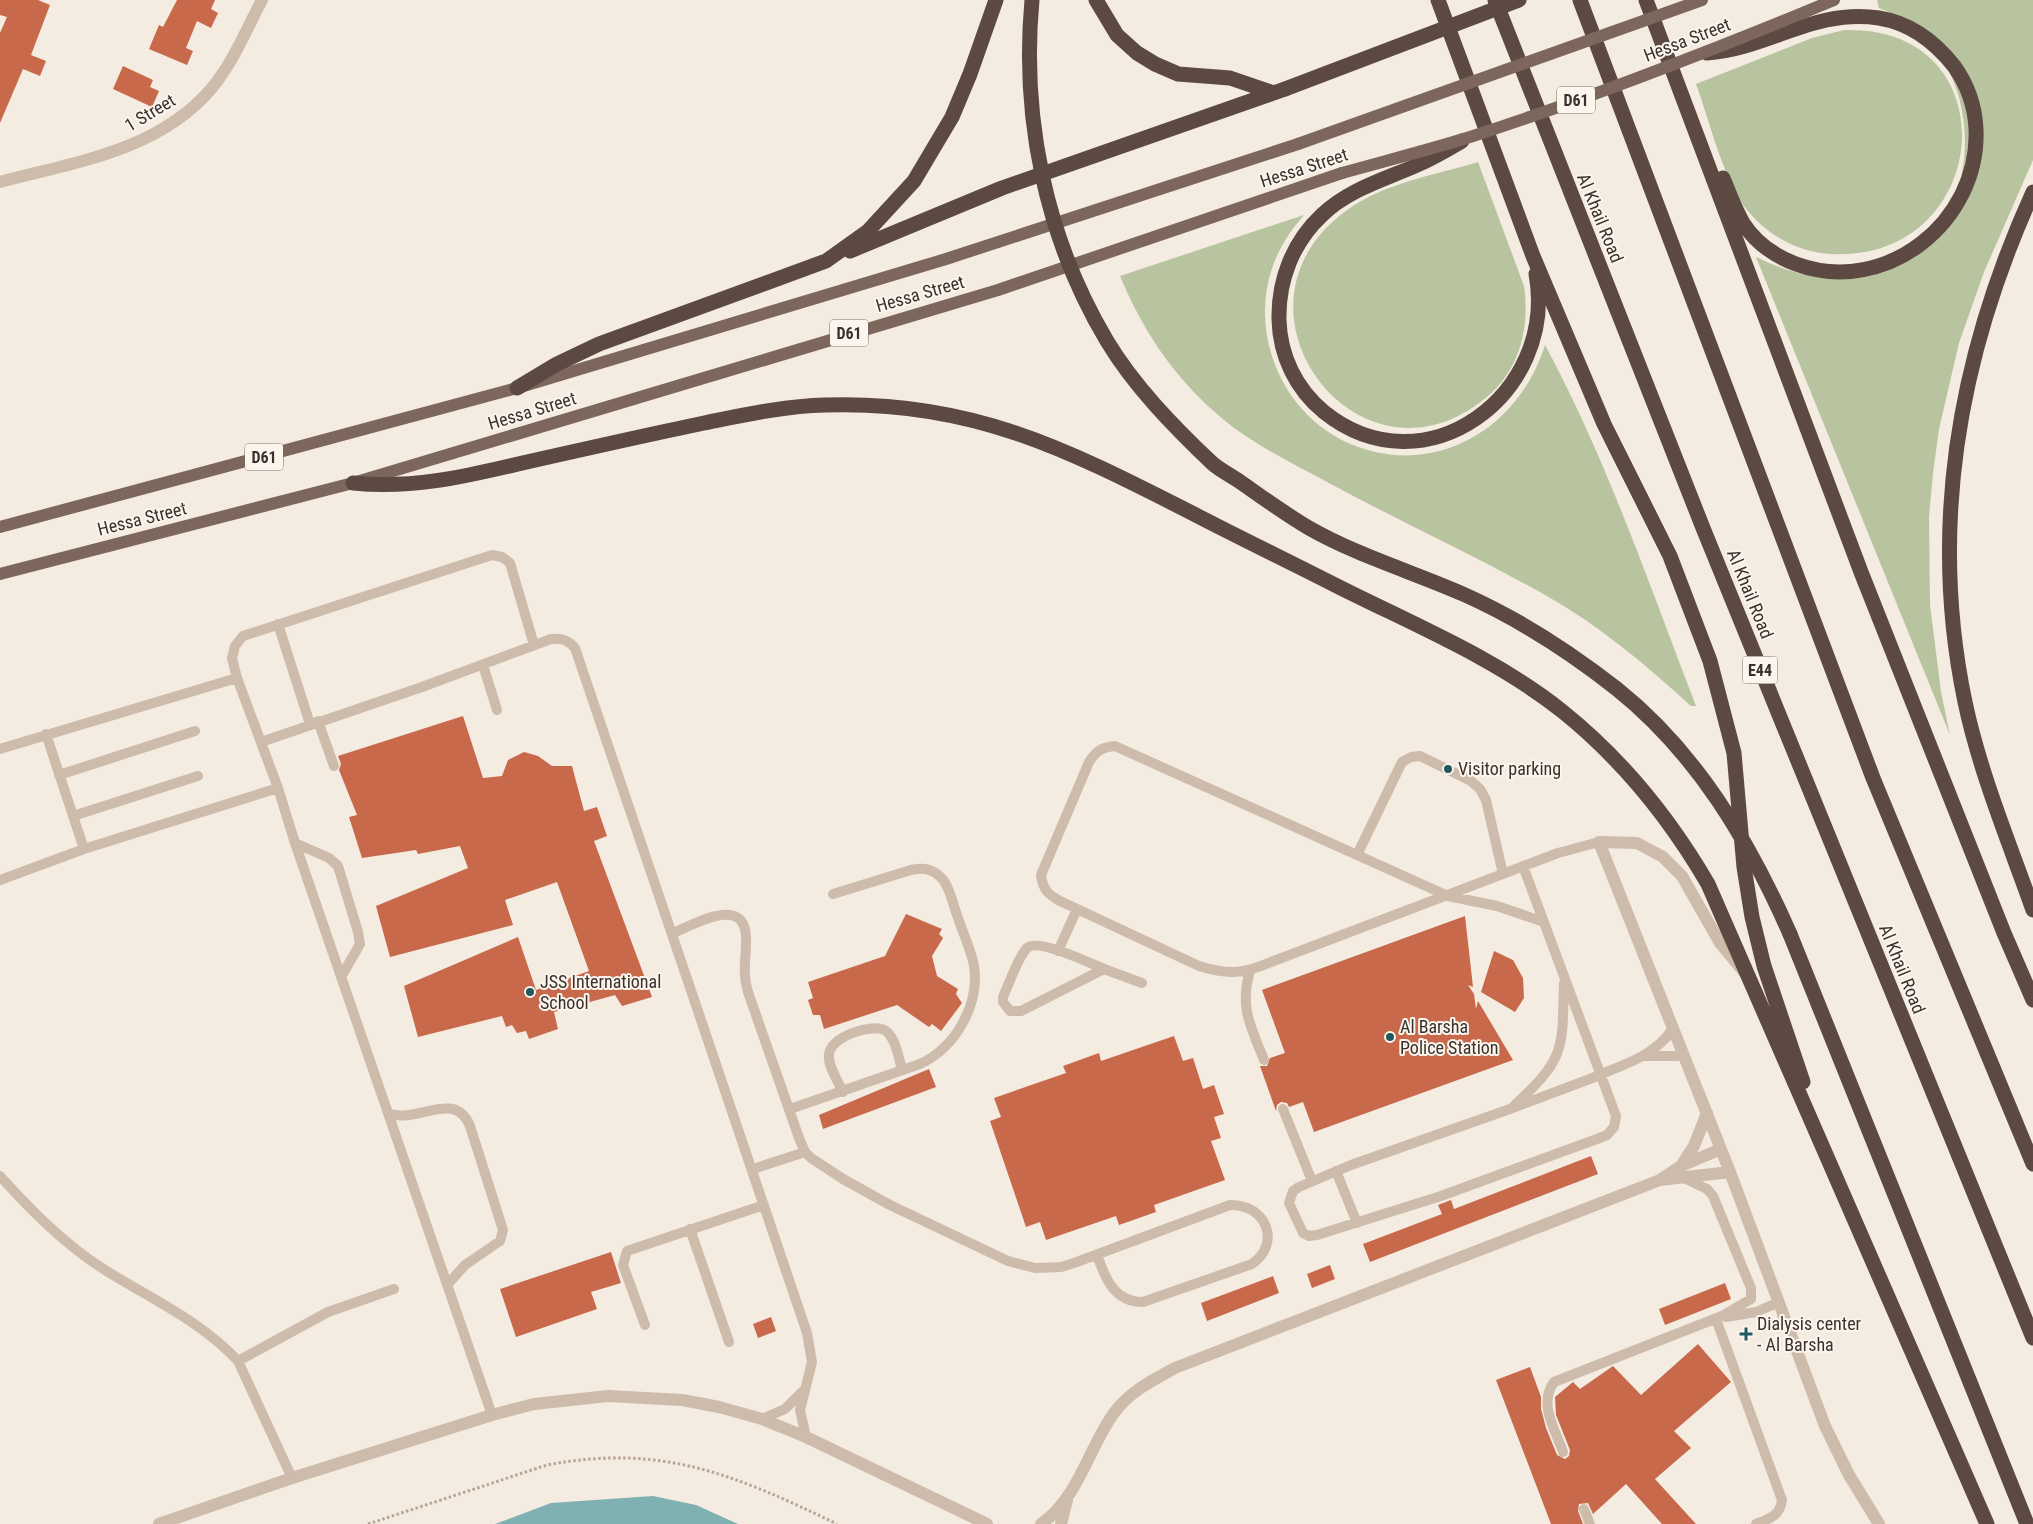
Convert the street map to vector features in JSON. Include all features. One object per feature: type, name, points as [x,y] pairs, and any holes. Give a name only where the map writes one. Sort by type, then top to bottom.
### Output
[{"type":"highway","points":[[826,261],[868,231],[914,181],[952,117],[970,74],[996,0]]},
{"type":"highway","points":[[1032,0],[1028,40],[1029,77],[1038,158],[1054,222],[1085,299],[1107,341],[1138,384],[1215,465],[1307,527],[1330,539],[1467,596],[1559,648],[1616,688],[1661,729],[1721,803],[1750,850],[1790,934],[2027,1524]]},
{"type":"highway","points":[[1096,0],[1117,35],[1137,53],[1154,64],[1178,74],[1230,78],[1279,91]]},
{"type":"highway","points":[[1438,0],[1533,256],[1604,424],[1670,556],[1710,662],[1734,753],[1744,867],[1752,917],[1764,966],[1802,1074],[1809,1113]]},
{"type":"highway","name":"Al Khail Road","points":[[1495,0],[1703,528],[2033,1338]]},
{"type":"highway","points":[[517,388],[557,364],[599,344],[826,261],[1002,188],[1279,91],[1519,0]]},
{"type":"highway","points":[[1580,0],[1870,769],[2033,1164]]},
{"type":"highway","points":[[1646,0],[1860,572],[2004,933],[2033,1000]]},
{"type":"highway","points":[[1688,108],[1705,134],[1743,223],[1764,246],[1781,258],[1814,269],[1851,272],[1886,264],[1914,249],[1950,215],[1966,188],[1972,172],[1975,155],[1976,122],[1960,74],[1934,44],[1918,32],[1900,23],[1860,16],[1806,18],[1736,48],[1706,53]]},
{"type":"highway","points":[[1469,137],[1425,161],[1379,180],[1341,200],[1310,227],[1291,256],[1280,291],[1279,328],[1282,347],[1295,379],[1318,407],[1347,428],[1380,439],[1398,441],[1433,438],[1470,422],[1499,400],[1521,371],[1529,354],[1535,330],[1538,288],[1533,256]]},
{"type":"highway","points":[[2033,192],[1992,295],[1972,362],[1954,461],[1949,533],[1953,624],[1966,704],[1986,774],[2033,910]]},
{"type":"highway","points":[[353,483],[391,486],[447,480],[749,414],[822,405],[897,406],[934,411],[1008,429],[1113,472],[1496,668],[1560,710],[1625,770],[1678,834],[1708,884],[1988,1524]]},
{"type":"main road","name":"Hessa Street","points":[[0,527],[517,388],[946,259],[1298,144],[1702,0]]},
{"type":"main road","points":[[1806,18],[1834,0]]},
{"type":"main road","name":"Hessa Street","points":[[0,574],[353,483],[998,290],[1342,173],[1469,137],[1706,53]]},
{"type":"street","name":"1 Street","points":[[0,182],[102,155],[133,145],[162,130],[188,111],[211,89],[230,62],[262,0]]},
{"type":"street","points":[[1748,976],[1720,943],[1687,884],[1664,856],[1638,843],[1599,842],[1672,1030],[1730,1172],[1829,1434],[1849,1475],[1879,1524]]},
{"type":"street","points":[[1682,1172],[1707,1113]]},
{"type":"street","points":[[1041,1524],[1058,1509],[1068,1495],[1115,1411],[1133,1393],[1150,1381],[1175,1368],[1682,1172],[1721,1149]]},
{"type":"street","points":[[1682,1172],[1730,1172]]},
{"type":"street","points":[[160,1524],[292,1478],[492,1415],[534,1404],[608,1396],[682,1400],[719,1407],[762,1419],[806,1437],[987,1524]]},
{"type":"street","points":[[1061,1524],[1068,1495]]},
{"type":"lane","points":[[492,1415],[295,843],[278,788],[237,678],[232,658],[235,646],[244,636],[492,555],[502,557],[510,564],[534,645]]},
{"type":"lane","points":[[278,624],[314,723],[334,766]]},
{"type":"lane","points":[[261,742],[534,645],[560,638],[569,641],[575,648],[753,1169],[811,1347],[810,1377],[803,1391],[785,1409],[762,1419]]},
{"type":"lane","points":[[483,664],[497,710]]},
{"type":"lane","points":[[0,749],[237,678]]},
{"type":"lane","points":[[59,775],[196,730]]},
{"type":"lane","points":[[46,734],[84,849]]},
{"type":"lane","points":[[1544,922],[1497,906],[1448,896],[1115,746],[1104,747],[1095,753],[1089,762],[1041,875],[1043,887],[1050,895],[1199,966],[1215,971],[1250,971],[1448,896],[1523,866],[1599,842]]},
{"type":"lane","points":[[1357,854],[1402,762],[1410,757],[1420,756],[1471,781],[1480,789],[1486,800],[1503,874]]},
{"type":"lane","points":[[73,816],[198,776]]},
{"type":"lane","points":[[0,880],[84,849],[278,788]]},
{"type":"lane","points":[[295,843],[329,858],[340,872],[360,944],[341,977]]},
{"type":"lane","points":[[1523,866],[1601,1074],[1616,1116],[1614,1127],[1607,1135],[1441,1196],[1317,1235],[1310,1236],[1303,1233],[1290,1206],[1290,1198],[1296,1189],[1336,1171],[1510,1110],[1601,1074],[1642,1057],[1662,1043],[1672,1030]]},
{"type":"lane","points":[[790,1108],[843,1092],[920,1064],[942,1051],[962,1025],[970,1006],[974,966],[947,888],[935,872],[930,869],[918,869],[833,894]]},
{"type":"lane","points":[[1058,951],[1076,909]]},
{"type":"lane","points":[[673,933],[727,913],[733,914],[743,924],[746,941],[743,961],[746,984],[806,1152],[829,1170],[866,1192],[1008,1260],[1029,1267],[1061,1267],[1097,1256],[1230,1204],[1246,1206],[1257,1212],[1264,1222],[1268,1233],[1264,1251],[1252,1264],[1143,1302],[1125,1298],[1114,1290],[1105,1277],[1097,1256]]},
{"type":"lane","points":[[1104,969],[1021,1011],[1016,1012],[1006,1008],[1004,997],[1027,948],[1035,944],[1058,951],[1142,983]]},
{"type":"lane","points":[[1250,971],[1244,990],[1245,1008],[1264,1060]]},
{"type":"lane","points":[[1510,1110],[1550,1070],[1559,1052],[1563,1035],[1564,977]]},
{"type":"lane","points":[[843,1092],[828,1055],[832,1044],[842,1038],[871,1028],[882,1029],[890,1036],[902,1070]]},
{"type":"lane","points":[[1642,1057],[1683,1056]]},
{"type":"lane","points":[[388,1113],[407,1116],[450,1107],[460,1110],[470,1126],[503,1230],[503,1236],[500,1241],[465,1265],[447,1285]]},
{"type":"lane","points":[[1283,1109],[1312,1181]]},
{"type":"lane","points":[[753,1169],[806,1152]]},
{"type":"lane","points":[[1336,1171],[1357,1223]]},
{"type":"lane","points":[[1563,1452],[1545,1402],[1547,1391],[1554,1382],[1719,1317],[1748,1302],[1752,1291],[1713,1196],[1682,1172]]},
{"type":"lane","points":[[0,1176],[46,1224],[70,1245],[103,1268],[192,1321],[224,1346],[238,1361],[292,1478]]},
{"type":"lane","points":[[645,1325],[623,1265],[625,1255],[634,1247],[764,1205]]},
{"type":"lane","points":[[690,1229],[729,1342]]},
{"type":"lane","points":[[238,1361],[328,1312],[394,1289]]},
{"type":"lane","points":[[1719,1317],[1756,1312],[1778,1302]]},
{"type":"lane","points":[[1719,1317],[1782,1500],[1776,1515],[1756,1524]]},
{"type":"lane","points":[[803,1391],[801,1419],[806,1437]]},
{"type":"lane","points":[[1584,1509],[1590,1524]]},
{"type":"path","points":[[368,1524],[547,1465],[575,1459],[612,1457],[659,1459],[687,1464],[774,1494],[837,1524]]},
{"type":"green space","points":[[1877,0],[2033,0],[2033,160],[1984,272],[1959,343],[1939,429],[1933,473],[1929,517],[1930,605],[1941,692],[1950,735],[1756,257],[1830,278],[1888,270],[1931,239],[1957,193],[1965,139],[1955,86],[1927,39],[1879,8]]},
{"type":"green space","points":[[1844,30],[1899,39],[1936,64],[1957,101],[1962,143],[1951,185],[1926,222],[1886,246],[1832,254],[1808,250],[1785,241],[1764,227],[1747,210],[1738,197],[1724,167],[1696,84],[1812,38]]},
{"type":"green space","points":[[1478,162],[1524,286],[1524,332],[1515,360],[1499,385],[1488,396],[1440,423],[1393,427],[1352,411],[1319,381],[1298,341],[1294,296],[1309,251],[1347,210],[1361,201],[1393,186]]},
{"type":"green space","points":[[1304,215],[1287,238],[1274,263],[1267,289],[1265,315],[1268,341],[1276,366],[1287,389],[1303,410],[1323,428],[1346,442],[1378,453],[1410,455],[1440,451],[1468,440],[1493,424],[1515,402],[1532,375],[1545,345],[1608,478],[1696,706],[1691,706],[1622,647],[1567,608],[1520,581],[1285,460],[1243,434],[1201,399],[1173,368],[1138,315],[1120,276]]},
{"type":"water","points":[[653,1496],[696,1505],[738,1524],[495,1524],[551,1503]]},
{"type":"building","points":[[0,0],[38,0],[50,5],[31,55],[46,61],[40,76],[23,69],[0,123],[0,33],[7,17],[0,15]]},
{"type":"building","points":[[177,0],[215,0],[211,9],[218,13],[211,28],[197,21],[186,48],[193,51],[187,65],[149,49],[159,25],[163,27]]},
{"type":"building","points":[[123,66],[153,80],[150,87],[159,91],[152,107],[113,89]]},
{"type":"building","points":[[463,716],[483,778],[502,776],[508,760],[524,752],[538,756],[552,766],[572,766],[584,811],[597,807],[607,836],[594,841],[652,997],[622,1006],[615,995],[554,1012],[558,1029],[529,1039],[526,1031],[517,1033],[512,1025],[506,1027],[502,1016],[418,1037],[404,986],[518,937],[536,990],[589,971],[557,882],[505,900],[513,925],[390,957],[376,906],[468,868],[460,846],[418,854],[416,850],[362,858],[349,817],[357,815],[339,770],[341,764],[338,756]]},
{"type":"building","points":[[906,914],[942,929],[939,934],[943,938],[932,956],[937,976],[958,989],[956,994],[962,1003],[941,1031],[932,1024],[929,1027],[897,1005],[824,1029],[820,1015],[813,1015],[808,1000],[813,998],[808,982],[885,956]]},
{"type":"building","name":"Al Barsha Police Station","points":[[1465,916],[1473,987],[1468,985],[1474,994],[1476,1009],[1478,1001],[1513,1060],[1314,1132],[1303,1102],[1289,1107],[1287,1103],[1281,1102],[1277,1105],[1276,1111],[1260,1066],[1267,1066],[1270,1058],[1285,1053],[1262,990]]},
{"type":"building","points":[[1494,951],[1513,960],[1523,978],[1524,998],[1515,1012],[1481,992]]},
{"type":"building","points":[[1174,1036],[1183,1061],[1193,1058],[1203,1089],[1214,1085],[1224,1114],[1214,1117],[1221,1138],[1211,1141],[1225,1180],[1154,1205],[1156,1212],[1119,1225],[1116,1216],[1046,1240],[1040,1222],[1026,1227],[990,1121],[1001,1117],[994,1098],[1066,1073],[1063,1066],[1099,1053],[1101,1061]]},
{"type":"building","points":[[929,1069],[936,1087],[823,1129],[819,1115]]},
{"type":"building","points":[[1591,1156],[1598,1174],[1370,1262],[1363,1244],[1442,1214],[1438,1205],[1451,1200],[1454,1209]]},
{"type":"building","points":[[611,1252],[621,1283],[591,1292],[597,1309],[516,1337],[500,1289]]},
{"type":"building","points":[[1330,1265],[1335,1279],[1312,1288],[1307,1274]]},
{"type":"building","points":[[1273,1276],[1279,1293],[1207,1321],[1201,1303]]},
{"type":"building","points":[[1725,1283],[1731,1299],[1665,1325],[1659,1309]]},
{"type":"building","points":[[771,1317],[776,1331],[758,1338],[753,1324]]},
{"type":"building","points":[[1698,1344],[1731,1382],[1674,1431],[1691,1448],[1655,1479],[1696,1524],[1662,1524],[1626,1484],[1593,1514],[1588,1503],[1579,1504],[1578,1511],[1583,1524],[1551,1524],[1496,1380],[1530,1367],[1541,1397],[1541,1409],[1546,1428],[1557,1455],[1565,1459],[1569,1456],[1570,1450],[1556,1415],[1555,1397],[1573,1382],[1580,1389],[1613,1366],[1641,1395]]},
{"type":"place","name":"Visitor parking","points":[[1448,769]]},
{"type":"place","name":"JSS International School","points":[[530,992]]},
{"type":"place","name":"Al Barsha Police Station","points":[[1390,1037]]},
{"type":"place","name":"Dialysis center - Al Barsha","points":[[1746,1334]]}]
